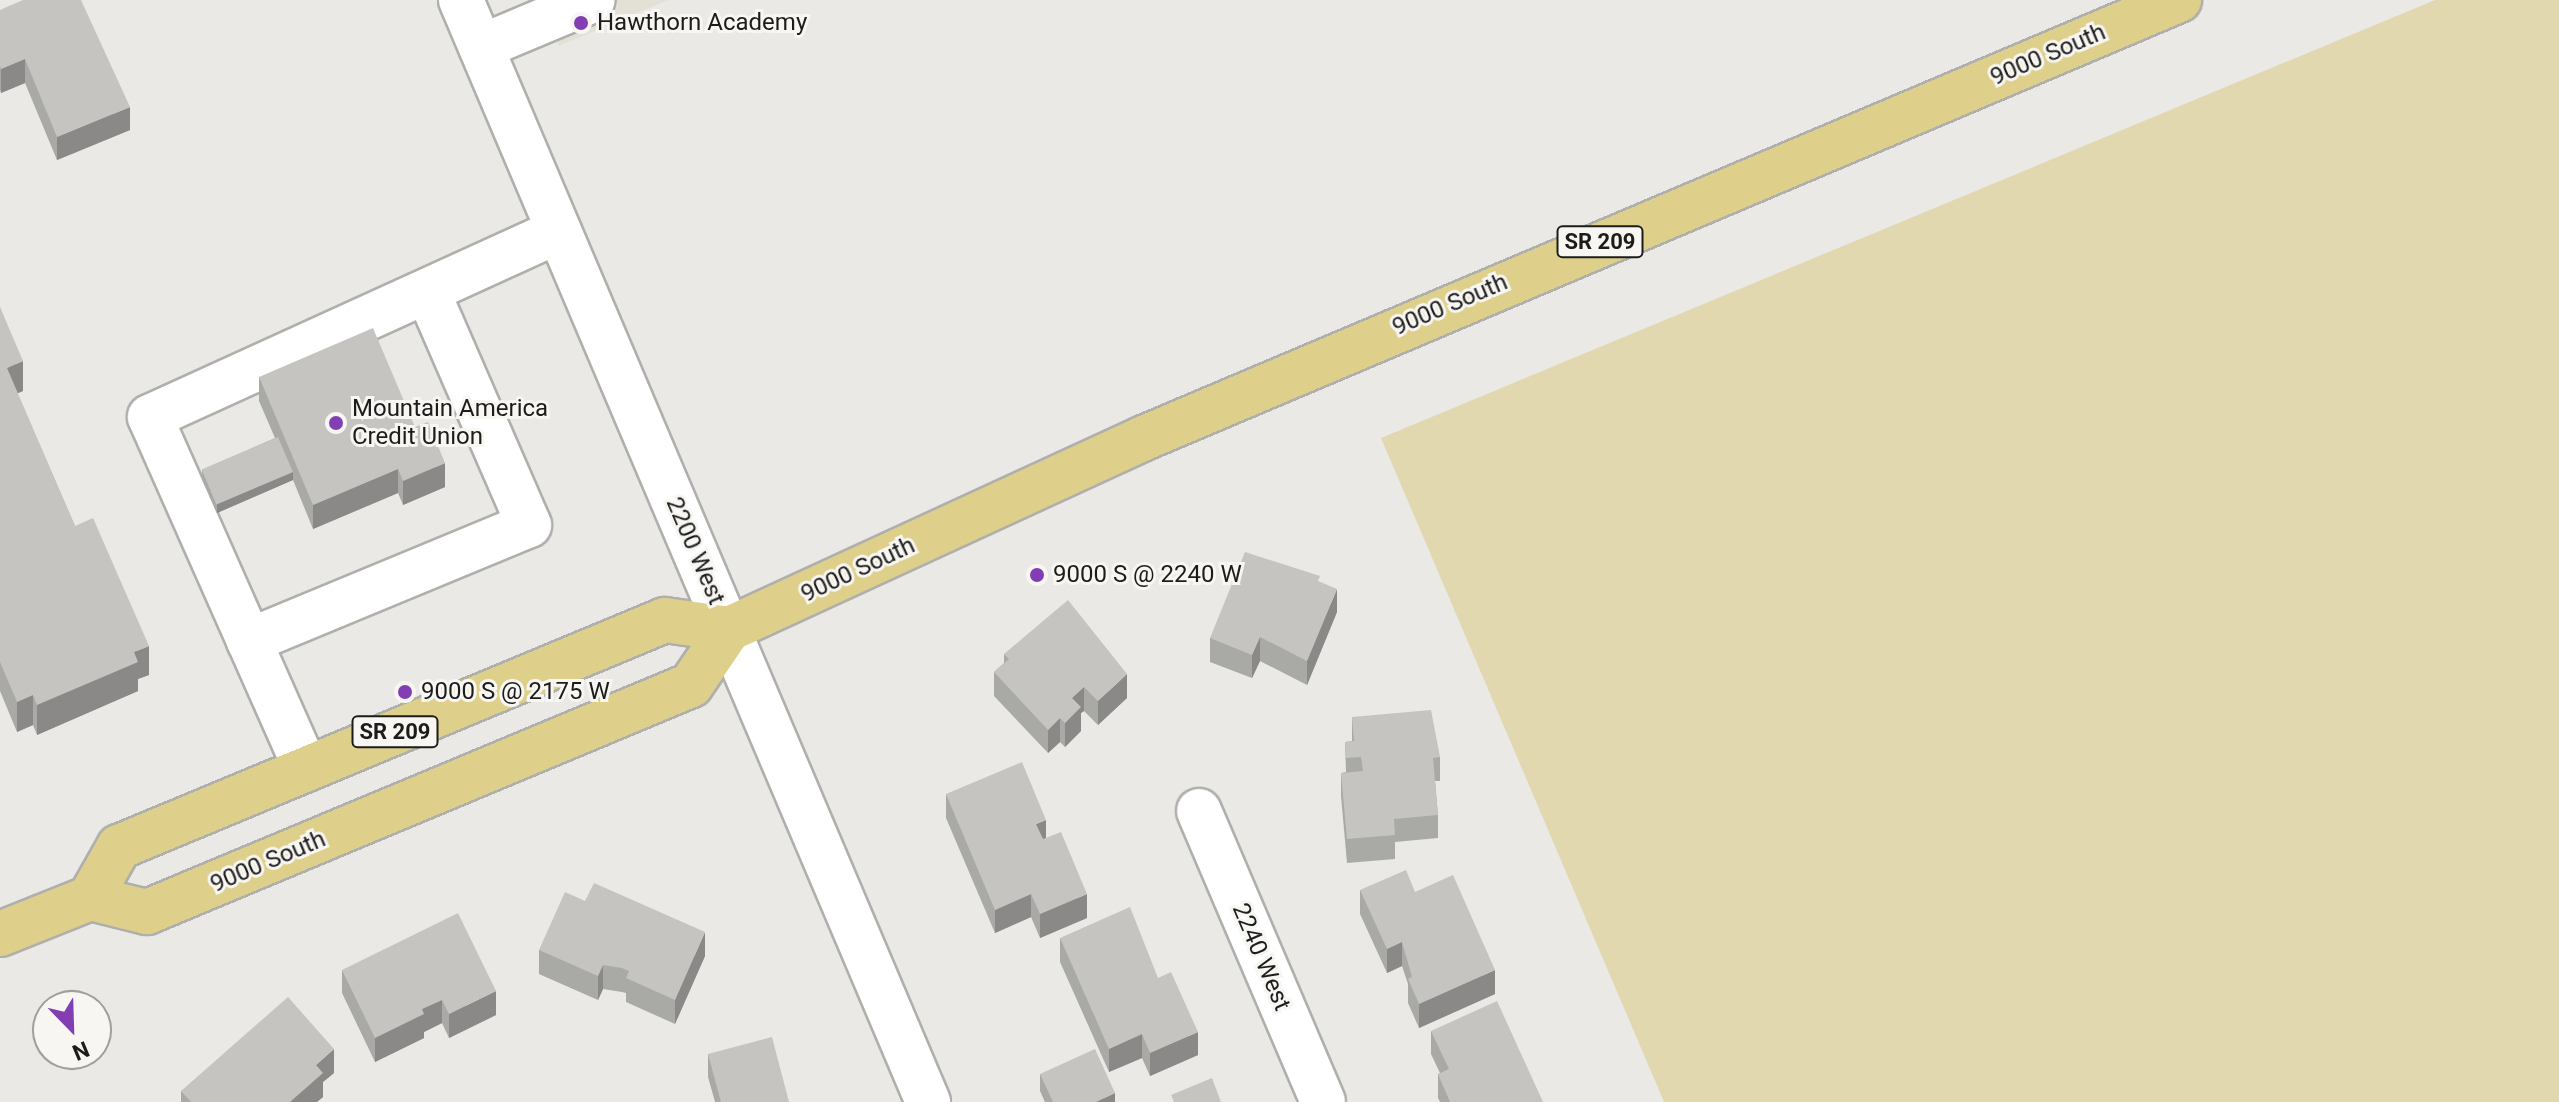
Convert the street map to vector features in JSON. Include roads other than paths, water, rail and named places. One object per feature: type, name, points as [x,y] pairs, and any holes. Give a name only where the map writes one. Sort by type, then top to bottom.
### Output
[{"type":"main road","name":"9000 South","points":[[90,898],[147,912],[691,685],[729,629],[1264,383],[2179,0]]},
{"type":"main road","name":"SR 209","points":[[90,898],[119,847],[665,620],[729,629]]},
{"type":"main road","points":[[0,934],[90,898]]},
{"type":"street","name":"2200 West","points":[[461,0],[928,1102]]},
{"type":"street","points":[[481,47],[593,0]]},
{"type":"street","points":[[306,769],[150,417],[559,231]]},
{"type":"street","points":[[249,641],[529,525],[428,293]]},
{"type":"street","name":"2240 West","points":[[1199,811],[1323,1102]]},
{"type":"place","name":"Hawthorn Academy","points":[[581,23]]},
{"type":"place","name":"Mountain America Credit Union","points":[[336,423]]},
{"type":"place","name":"9000 S @ 2240 W","points":[[1037,575]]},
{"type":"place","name":"9000 S @ 2175 W","points":[[405,692]]}]
